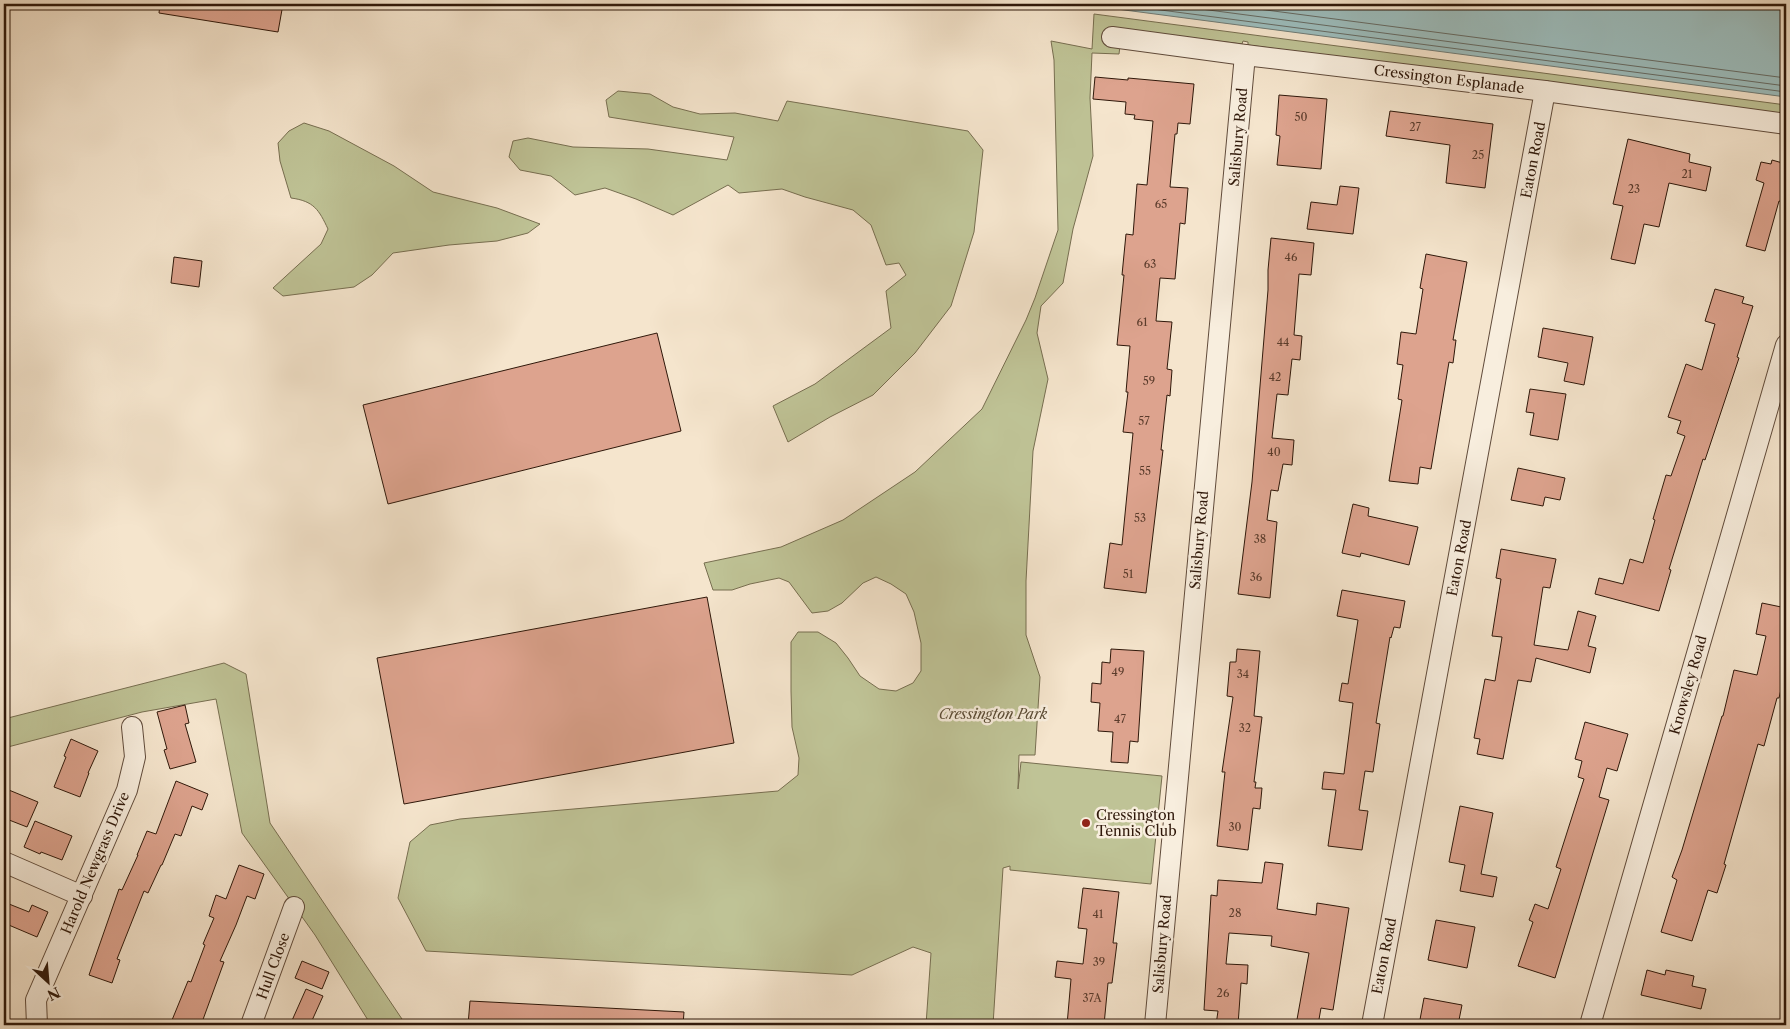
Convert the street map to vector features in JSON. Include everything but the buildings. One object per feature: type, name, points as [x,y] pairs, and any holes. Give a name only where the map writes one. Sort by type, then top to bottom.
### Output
[{"type":"street","name":"Cressington Esplanade","points":[[1112,37],[1245,56],[1545,91],[1786,124]]},
{"type":"street","name":"Salisbury Road","points":[[1155,1025],[1245,56]]},
{"type":"street","name":"Eaton Road","points":[[1372,1025],[1545,91]]},
{"type":"street","name":"Knowsley Road","points":[[1590,1025],[1786,345]]},
{"type":"street","name":"Harold Newgrass Drive","points":[[37,1025],[36,1000],[127,790],[136,757],[132,727]]},
{"type":"street","points":[[4,862],[82,896]]},
{"type":"street","name":"Hull Close","points":[[251,1025],[294,907]]},
{"type":"green space","name":"Cressington Park","points":[[1094,14],[1786,105],[1786,117],[1248,45],[1248,42],[1243,41],[1242,44],[1113,28],[1120,46],[1119,54],[1092,53],[1090,98],[1093,156],[1073,229],[1063,283],[1041,306],[1037,333],[1048,379],[1033,451],[1026,581],[1026,635],[1040,677],[1035,755],[1019,755],[1018,789],[1021,762],[1162,776],[1151,884],[1010,870],[1010,866],[1003,868],[993,1025],[926,1025],[931,953],[913,947],[852,975],[426,951],[398,898],[410,842],[430,825],[460,819],[778,791],[798,775],[799,758],[792,727],[791,642],[798,632],[818,632],[836,643],[860,676],[879,689],[896,691],[913,683],[921,671],[921,643],[914,612],[906,594],[891,584],[876,577],[863,583],[842,603],[828,611],[812,613],[789,582],[779,578],[732,590],[713,590],[704,563],[781,547],[843,520],[915,472],[982,409],[1026,320],[1058,230],[1054,60],[1051,41],[1092,49]]},
{"type":"green space","points":[[618,91],[650,94],[673,107],[700,114],[735,113],[778,121],[787,101],[968,131],[983,150],[974,232],[951,306],[915,353],[873,395],[830,417],[788,442],[773,406],[815,384],[891,328],[886,291],[906,275],[899,263],[886,265],[871,225],[853,210],[782,189],[739,193],[728,185],[673,215],[605,188],[575,195],[551,176],[520,170],[509,157],[513,141],[528,138],[573,147],[648,149],[727,160],[734,137],[609,117],[606,100]]},
{"type":"green space","points":[[304,123],[329,131],[394,166],[433,192],[497,208],[540,224],[528,233],[497,241],[449,245],[393,253],[372,275],[354,287],[283,296],[273,288],[321,244],[328,229],[315,208],[305,201],[291,198],[280,161],[278,143],[289,131]]},
{"type":"green space","points":[[224,663],[246,674],[270,823],[406,1025],[371,1025],[315,935],[242,833],[216,699],[142,712],[4,748],[4,719]]},
{"type":"water","points":[[1089,4],[1786,4],[1786,97],[1094,6]]},
{"type":"place","name":"Cressington Tennis Club","points":[[1086,823]]}]
